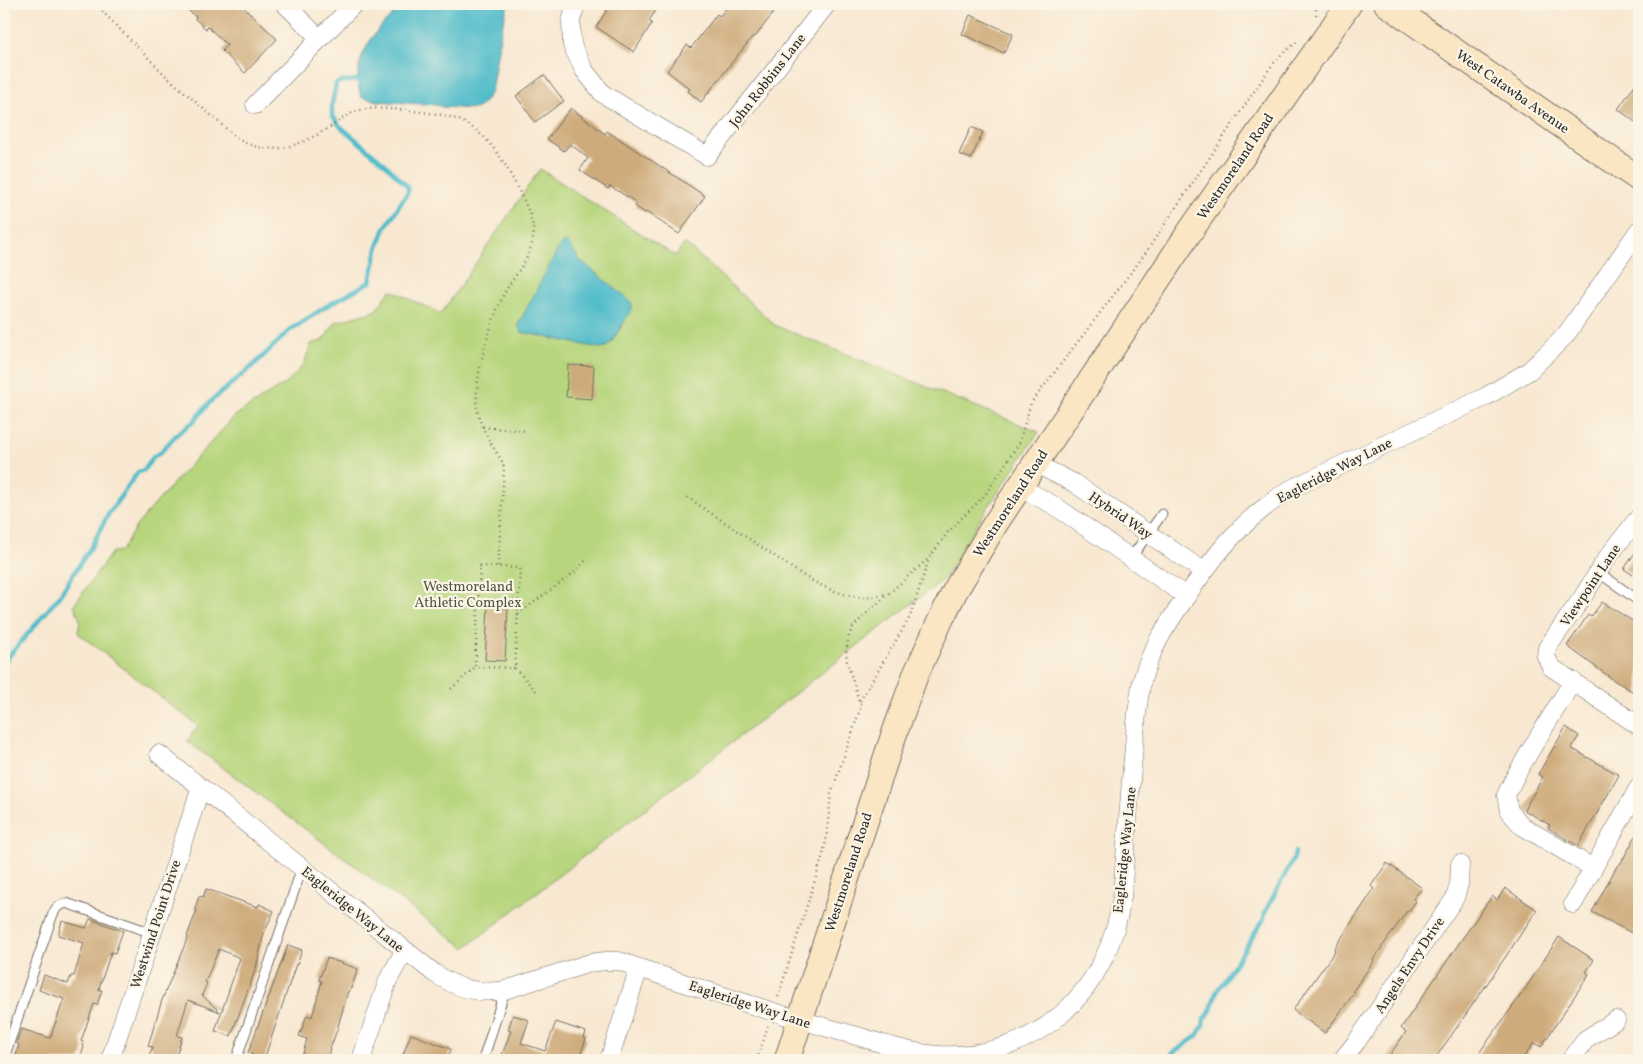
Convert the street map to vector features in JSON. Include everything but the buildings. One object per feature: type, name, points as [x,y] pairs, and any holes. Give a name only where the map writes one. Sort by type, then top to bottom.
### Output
[{"type":"street","points":[[285,4],[320,39]]},
{"type":"street","points":[[255,105],[354,4]]},
{"type":"street","name":"John Robbins Lane","points":[[576,4],[571,21],[572,45],[584,70],[603,94],[707,156],[827,4]]},
{"type":"street","name":"Westmoreland Road","points":[[787,1060],[890,746],[915,676],[940,618],[982,544],[1216,194],[1349,4]]},
{"type":"street","name":"West Catawba Avenue","points":[[1387,4],[1639,179]]},
{"type":"street","name":"Eagleridge Way Lane","points":[[159,754],[405,950],[448,982],[479,992],[492,992],[505,990],[590,963],[605,960],[619,961],[800,1020],[921,1053],[987,1056],[1032,1034],[1060,1014],[1084,990],[1103,962],[1110,946],[1122,896],[1137,712],[1141,687],[1154,647],[1162,632],[1218,551],[1244,523],[1291,489],[1484,397],[1529,370],[1565,336],[1639,230]]},
{"type":"street","name":"Hybrid Way","points":[[1036,464],[1074,483],[1203,571]]},
{"type":"street","points":[[1020,487],[1055,506],[1186,596]]},
{"type":"street","name":"Viewpoint Lane","points":[[1573,681],[1551,667],[1546,656],[1547,648],[1598,572],[1639,517]]},
{"type":"street","points":[[1593,868],[1522,826],[1510,811],[1506,795],[1517,772],[1573,681],[1639,726]]},
{"type":"street","name":"Westwind Point Drive","points":[[110,1060],[201,787]]},
{"type":"street","points":[[1573,904],[1639,788]]},
{"type":"street","name":"Angels Envy Drive","points":[[1346,1059],[1454,898],[1459,884],[1460,864]]},
{"type":"street","points":[[361,1060],[388,980],[405,950]]},
{"type":"street","points":[[608,1060],[639,968]]},
{"type":"street","points":[[1571,1060],[1586,1039],[1616,1020]]},
{"type":"lane","points":[[1132,558],[1162,514]]},
{"type":"lane","points":[[1598,572],[1639,601]]},
{"type":"lane","points":[[236,1060],[302,868]]},
{"type":"lane","points":[[4,1058],[57,907],[66,903],[152,933]]},
{"type":"lane","points":[[483,1060],[505,990]]},
{"type":"path","points":[[94,4],[165,75],[238,139],[249,146],[271,149],[283,148],[304,142],[348,116],[365,110],[397,109],[463,122],[494,149],[526,205],[533,230],[532,240],[524,262],[495,314],[486,341],[476,399],[479,418],[503,463],[504,469],[498,567]]},
{"type":"path","points":[[483,427],[528,431]]},
{"type":"path","points":[[687,497],[802,574],[825,587],[864,598],[888,594]]},
{"type":"path","points":[[860,701],[910,617],[930,557]]},
{"type":"path","points":[[518,614],[575,572],[587,559]]},
{"type":"path","points":[[475,667],[480,566],[518,568],[520,570],[515,668],[537,692]]},
{"type":"path","points":[[478,599],[518,600]]},
{"type":"path","points":[[451,689],[475,667],[515,668]]},
{"type":"green space","name":"Westmoreland Athletic Complex","points":[[540,169],[675,256],[685,243],[776,326],[1039,432],[982,516],[944,579],[465,948],[187,741],[198,726],[78,633],[80,620],[74,605],[112,552],[121,551],[137,525],[236,415],[289,381],[304,364],[311,344],[322,341],[336,322],[375,311],[391,290],[441,314]]},
{"type":"water","points":[[408,4],[508,4],[501,31],[491,92],[481,106],[475,109],[442,107],[437,105],[378,101],[361,97],[358,83],[359,69],[368,43],[386,21]]},
{"type":"water","points":[[564,242],[568,243],[580,260],[632,304],[632,309],[611,343],[606,347],[599,348],[521,332],[518,325],[560,245]]},
{"type":"waterway","points":[[4,662],[58,598],[91,547],[109,513],[138,472],[144,470],[154,456],[159,454],[178,433],[192,423],[210,402],[254,365],[290,330],[330,304],[370,282],[377,249],[385,228],[408,192],[408,187],[385,164],[340,126],[332,115],[336,84],[363,79]]},
{"type":"waterway","points":[[1168,1060],[1173,1053],[1197,1036],[1204,1019],[1211,1010],[1216,993],[1264,919],[1265,912],[1294,858],[1295,852]]}]
